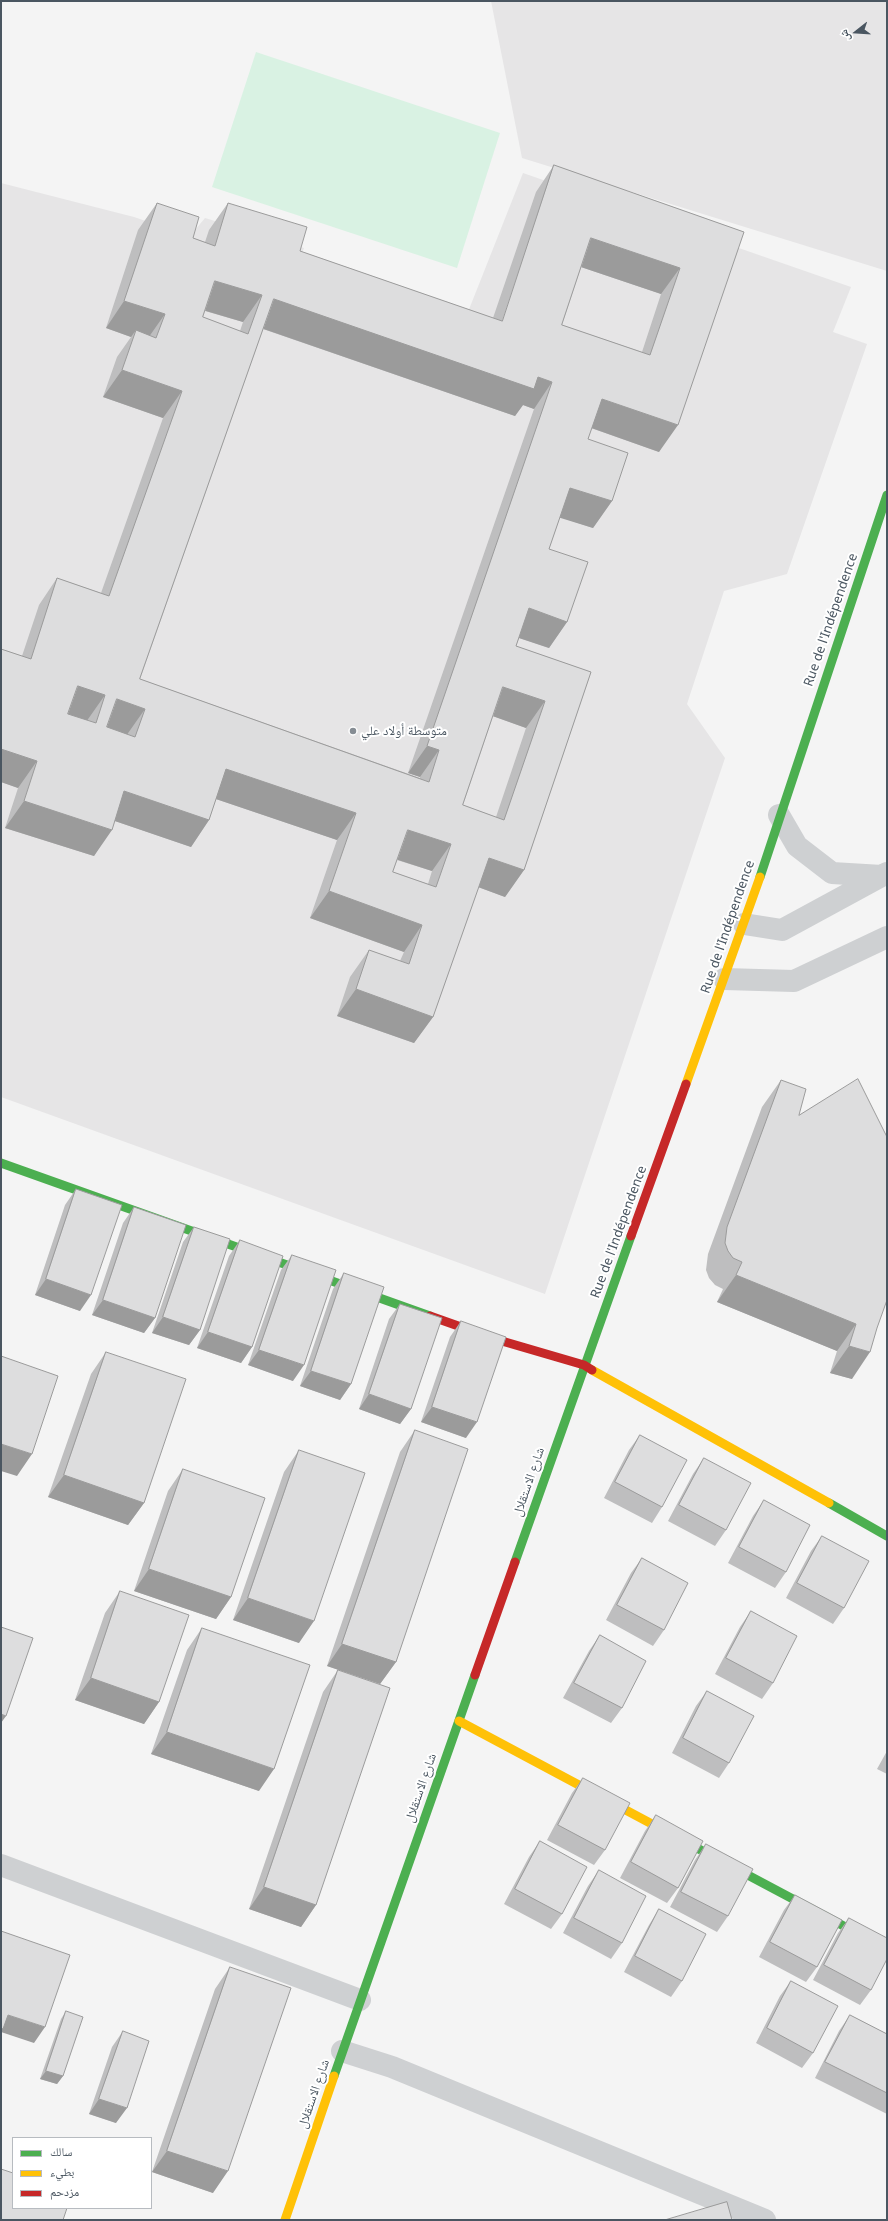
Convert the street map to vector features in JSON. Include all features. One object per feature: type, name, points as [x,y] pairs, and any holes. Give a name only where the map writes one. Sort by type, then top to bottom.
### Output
[{"type":"street","name":"Rue de l'Indépendence","points":[[584,1365],[744,924],[779,815],[887,495]]},
{"type":"street","points":[[779,815],[797,846],[832,872],[885,874]]},
{"type":"street","points":[[744,924],[782,930],[885,874]]},
{"type":"street","points":[[724,978],[794,981],[887,936]]},
{"type":"street","points":[[1,1163],[495,1340],[584,1365],[887,1536]]},
{"type":"street","name":"شارع الاستقلال","points":[[285,2220],[342,2051],[584,1365]]},
{"type":"street","points":[[459,1721],[887,1949]]},
{"type":"street","points":[[1,1865],[360,2000]]},
{"type":"street","points":[[342,2051],[392,2067],[765,2220]]},
{"type":"shaded area","points":[[491,1],[887,1],[887,271],[522,158]]},
{"type":"shaded area","name":"متوسطة أولاد علي","points":[[523,173],[851,287],[833,332],[867,344],[787,574],[724,591],[687,704],[725,758],[545,1294],[1,1097],[1,183],[134,217],[190,236],[205,218],[304,248],[297,266],[464,322]]},
{"type":"green space","points":[[256,52],[500,133],[457,268],[212,187]]},
{"type":"building","points":[[554,165],[744,232],[678,425],[602,399],[588,439],[628,453],[612,501],[570,488],[549,549],[588,562],[567,622],[529,608],[516,646],[591,672],[524,870],[489,858],[433,1017],[356,989],[369,950],[409,964],[422,925],[329,891],[356,813],[226,769],[209,820],[124,791],[112,830],[24,801],[37,761],[1,749],[1,649],[31,659],[57,578],[109,596],[182,391],[122,370],[136,330],[156,338],[165,314],[124,301],[157,203],[199,217],[193,238],[215,246],[228,203],[307,227],[300,251],[502,321]],"holes":[[[591,238],[680,268],[650,355],[562,325]],[[215,281],[262,295],[248,334],[203,317]],[[274,299],[534,389],[538,377],[552,382],[427,746],[439,750],[429,782],[140,679]],[[78,686],[105,695],[96,723],[68,714]],[[503,687],[545,701],[504,820],[463,805]],[[117,699],[145,709],[135,737],[107,727]],[[408,830],[451,844],[436,887],[393,872]]]},
{"type":"building","points":[[858,1079],[887,1137],[887,1300],[870,1352],[849,1346],[856,1324],[736,1275],[742,1262],[733,1258],[725,1243],[727,1227],[781,1080],[806,1089],[799,1115]]},
{"type":"building","points":[[76,1189],[122,1205],[91,1295],[46,1279]]},
{"type":"building","points":[[134,1207],[186,1225],[155,1318],[103,1300]]},
{"type":"building","points":[[194,1227],[230,1239],[200,1330],[163,1317]]},
{"type":"building","points":[[240,1240],[283,1256],[252,1347],[208,1332]]},
{"type":"building","points":[[292,1255],[336,1270],[304,1365],[259,1350]]},
{"type":"building","points":[[344,1273],[384,1287],[351,1384],[311,1371]]},
{"type":"building","points":[[400,1304],[442,1318],[411,1409],[369,1394]]},
{"type":"building","points":[[461,1321],[506,1337],[477,1422],[432,1407]]},
{"type":"building","points":[[106,1352],[186,1379],[144,1503],[64,1475]]},
{"type":"building","points":[[1,1356],[58,1376],[32,1454],[1,1444]]},
{"type":"building","points":[[415,1430],[468,1449],[396,1662],[342,1644]]},
{"type":"building","points":[[640,1435],[687,1460],[662,1507],[615,1482]]},
{"type":"building","points":[[299,1450],[365,1473],[314,1621],[248,1598]]},
{"type":"building","points":[[704,1458],[751,1483],[726,1530],[679,1505]]},
{"type":"building","points":[[183,1469],[265,1498],[231,1597],[149,1569]]},
{"type":"building","points":[[764,1500],[810,1525],[786,1572],[739,1547]]},
{"type":"building","points":[[822,1536],[869,1561],[844,1608],[797,1583]]},
{"type":"building","points":[[642,1558],[688,1583],[664,1630],[617,1605]]},
{"type":"building","points":[[120,1591],[189,1615],[159,1702],[91,1678]]},
{"type":"building","points":[[751,1611],[797,1636],[773,1683],[726,1658]]},
{"type":"building","points":[[1,1627],[33,1638],[6,1716],[1,1714]]},
{"type":"building","points":[[202,1628],[310,1665],[274,1769],[167,1732]]},
{"type":"building","points":[[600,1635],[646,1661],[622,1708],[574,1683]]},
{"type":"building","points":[[338,1670],[390,1688],[316,1905],[264,1887]]},
{"type":"building","points":[[707,1691],[754,1716],[729,1763],[683,1738]]},
{"type":"building","points":[[583,1778],[630,1803],[605,1850],[558,1825]]},
{"type":"building","points":[[656,1815],[703,1841],[678,1888],[631,1862]]},
{"type":"building","points":[[540,1841],[587,1867],[562,1914],[515,1889]]},
{"type":"building","points":[[706,1844],[753,1869],[728,1916],[681,1892]]},
{"type":"building","points":[[599,1870],[646,1896],[622,1943],[574,1918]]},
{"type":"building","points":[[795,1895],[842,1920],[817,1967],[770,1942]]},
{"type":"building","points":[[659,1909],[706,1934],[682,1981],[635,1956]]},
{"type":"building","points":[[849,1918],[887,1938],[887,1959],[871,1990],[824,1965]]},
{"type":"building","points":[[1,1931],[70,1955],[45,2027],[8,2015],[3,2029],[1,2028]]},
{"type":"building","points":[[230,1967],[291,1988],[228,2171],[167,2151]]},
{"type":"building","points":[[791,1981],[838,2006],[813,2053],[767,2028]]},
{"type":"building","points":[[66,2011],[83,2017],[63,2076],[46,2071]]},
{"type":"building","points":[[850,2015],[887,2034],[887,2093],[825,2062]]},
{"type":"building","points":[[123,2031],[149,2041],[127,2108],[99,2099]]},
{"type":"building","points":[[1,2169],[12,2173],[12,2209],[67,2209],[63,2220],[1,2220]]},
{"type":"building","points":[[727,2202],[732,2220],[665,2220]]},
{"type":"traffic: fast","points":[[760,877],[887,495]]},
{"type":"traffic: fast","points":[[1,1163],[430,1316]]},
{"type":"traffic: fast","points":[[515,1562],[631,1236]]},
{"type":"traffic: fast","points":[[829,1503],[887,1536]]},
{"type":"traffic: fast","points":[[334,2076],[475,1675]]},
{"type":"traffic: fast","points":[[680,1839],[887,1949]]},
{"type":"traffic: slow","points":[[686,1084],[760,877]]},
{"type":"traffic: slow","points":[[592,1370],[829,1503]]},
{"type":"traffic: slow","points":[[459,1721],[680,1839]]},
{"type":"traffic: slow","points":[[285,2220],[334,2076]]},
{"type":"traffic: jam","points":[[631,1236],[686,1084]]},
{"type":"traffic: jam","points":[[430,1316],[495,1339],[584,1365],[592,1370]]},
{"type":"traffic: jam","points":[[475,1675],[515,1562]]},
{"type":"place","name":"متوسطة أولاد علي","points":[[353,731]]}]
